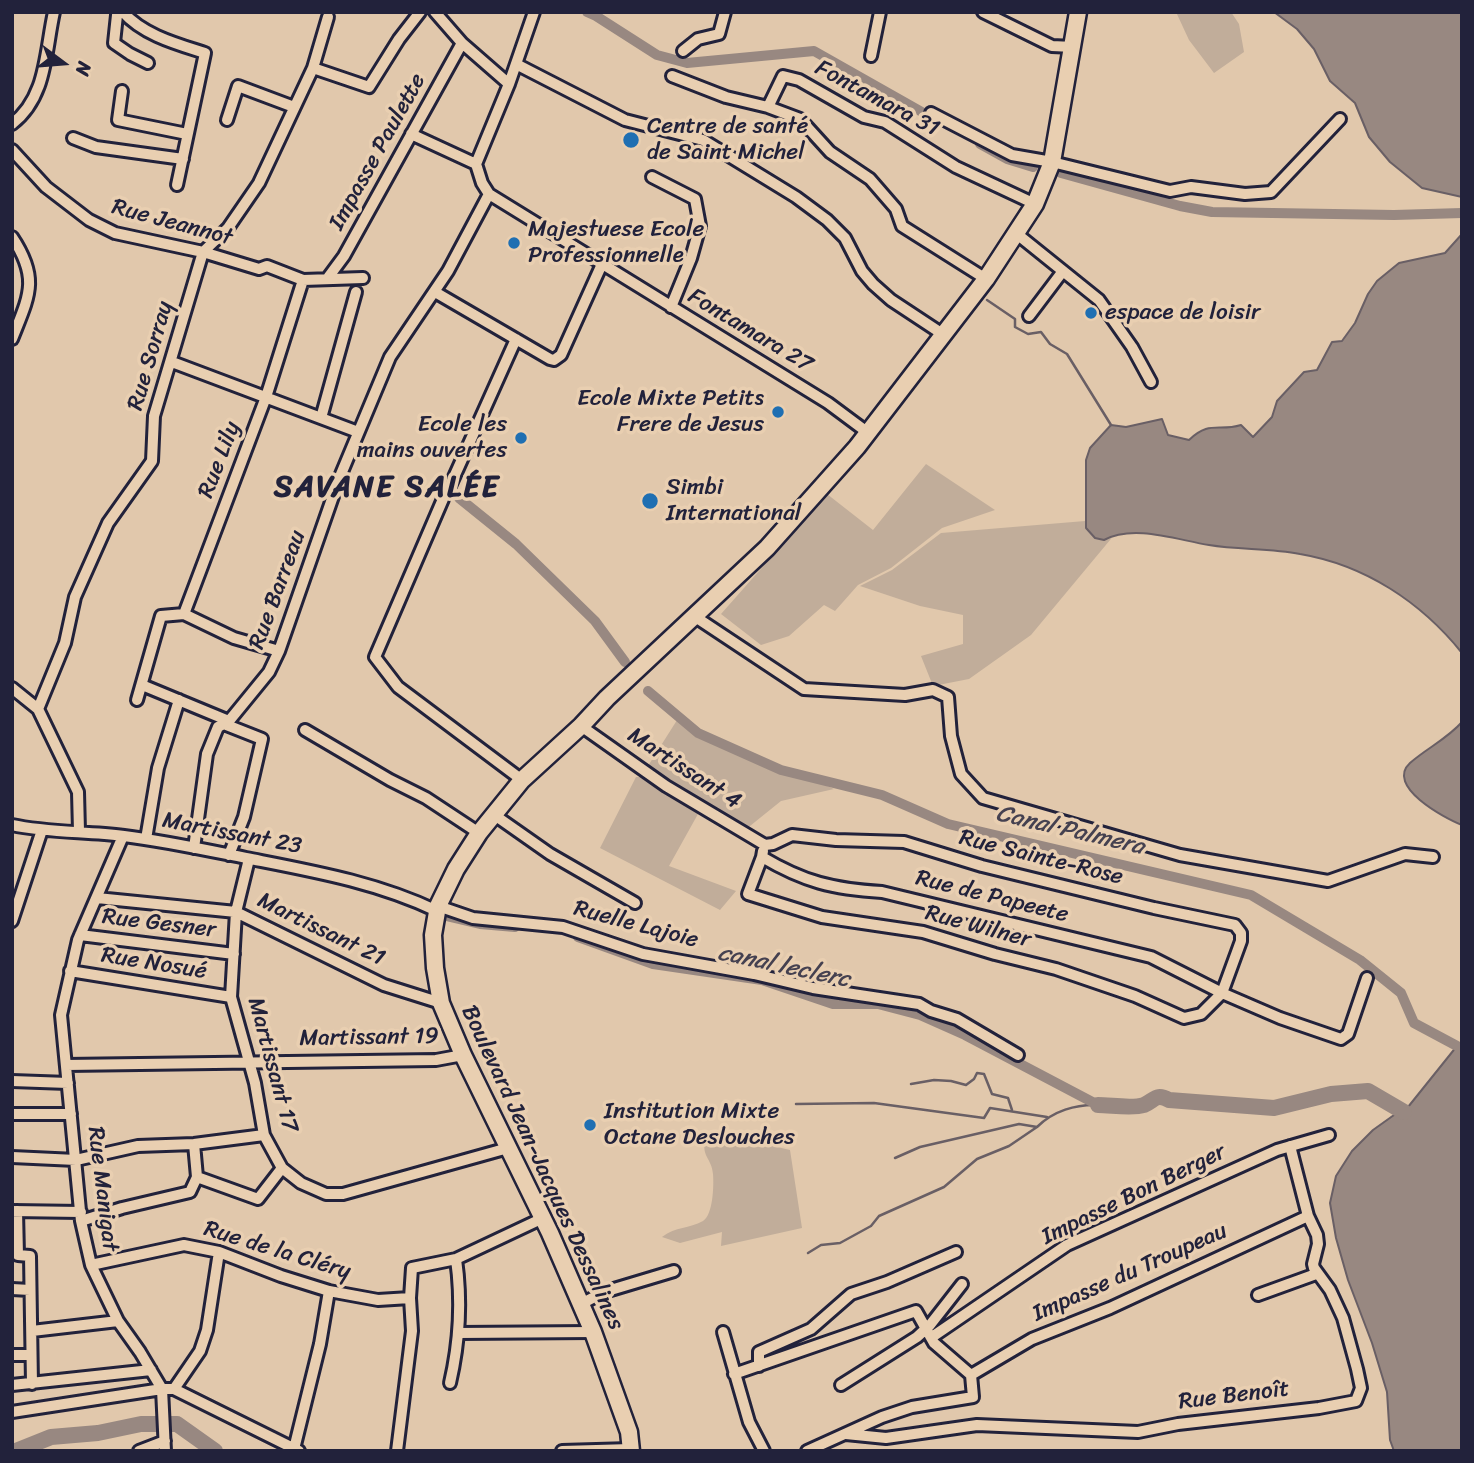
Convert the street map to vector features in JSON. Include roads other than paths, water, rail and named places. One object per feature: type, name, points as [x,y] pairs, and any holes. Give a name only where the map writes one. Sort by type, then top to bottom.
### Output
[{"type":"main road","name":"Boulevard Jean-Jacques Dessalines","points":[[631,1450],[629,1432],[593,1332],[441,1003],[433,935],[438,909],[456,869],[479,833],[522,780],[767,548],[857,447],[986,279],[1035,204],[1052,162],[1078,12]]},
{"type":"street","points":[[12,124],[32,103],[41,82],[54,12]]},
{"type":"street","points":[[148,63],[114,43],[117,15],[121,12],[171,43],[205,53],[177,185]]},
{"type":"street","points":[[313,68],[369,88],[420,12]]},
{"type":"street","points":[[435,12],[462,43],[509,84]]},
{"type":"street","points":[[489,194],[476,164],[509,84],[534,12]]},
{"type":"street","points":[[683,51],[698,39],[719,34],[726,12]]},
{"type":"street","points":[[871,57],[880,12]]},
{"type":"street","points":[[984,12],[1052,46],[1073,47]]},
{"type":"street","points":[[203,252],[228,228],[259,183],[313,68],[328,17]]},
{"type":"street","name":"Impasse Paulette","points":[[327,279],[344,256],[462,43]]},
{"type":"street","points":[[516,64],[625,120],[703,140],[796,197],[827,220],[845,238],[862,271],[873,284],[891,300],[944,335]]},
{"type":"street","points":[[672,76],[726,97],[768,107],[800,119],[830,152],[870,179],[896,209],[902,226],[986,279]]},
{"type":"street","name":"Fontamara 31","points":[[768,107],[783,76],[799,80],[864,117],[885,122],[956,167],[1035,204]]},
{"type":"street","points":[[227,120],[238,86],[294,107]]},
{"type":"street","points":[[122,91],[118,120],[187,134]]},
{"type":"street","points":[[931,113],[1012,155],[1170,191],[1191,187],[1245,194],[1271,192],[1340,119]]},
{"type":"street","points":[[411,134],[476,164]]},
{"type":"street","points":[[73,138],[96,147],[183,159]]},
{"type":"street","name":"Rue Jeannot","points":[[12,150],[46,187],[89,220],[115,233],[203,252],[259,269],[267,266],[303,280]]},
{"type":"street","points":[[652,177],[695,199],[699,226],[691,258],[671,307]]},
{"type":"street","name":"Fontamara 27","points":[[489,194],[828,403],[867,432]]},
{"type":"street","name":"Rue Barreau","points":[[194,848],[207,754],[218,727],[226,723],[269,672],[279,651],[339,479],[390,357],[435,292],[489,194]]},
{"type":"street","points":[[1017,234],[1099,300],[1132,347],[1151,382]]},
{"type":"street","points":[[12,237],[28,265],[30,282],[25,306],[12,339]]},
{"type":"street","name":"Rue Sorray","points":[[38,709],[65,643],[75,597],[108,523],[152,461],[154,416],[203,252]]},
{"type":"street","points":[[435,292],[550,359],[557,358],[561,355],[602,264]]},
{"type":"street","points":[[1029,316],[1063,271]]},
{"type":"street","points":[[303,280],[363,278]]},
{"type":"street","name":"Rue Lily","points":[[184,614],[266,397],[303,280]]},
{"type":"street","points":[[321,418],[356,292]]},
{"type":"street","points":[[450,486],[516,339]]},
{"type":"street","points":[[172,362],[358,432]]},
{"type":"street","points":[[443,499],[375,657],[398,687],[522,780]]},
{"type":"street","points":[[137,700],[161,616],[184,614],[234,638],[279,651]]},
{"type":"street","points":[[694,616],[804,689],[905,695],[933,690],[948,697],[951,736],[961,774],[983,798],[1180,855],[1328,881],[1405,854],[1433,857]]},
{"type":"street","points":[[142,685],[179,699],[262,739],[244,817],[229,855]]},
{"type":"street","points":[[12,688],[38,709],[78,792],[79,831]]},
{"type":"street","points":[[146,839],[158,768],[179,699]]},
{"type":"street","name":"Martissant 4","points":[[581,726],[763,851]]},
{"type":"street","points":[[305,730],[426,798],[479,833]]},
{"type":"street","points":[[493,814],[550,854],[635,903]]},
{"type":"street","name":"Martissant 23","points":[[12,825],[146,839],[333,874],[438,909]]},
{"type":"street","points":[[12,921],[42,830]]},
{"type":"street","name":"Rue Sainte-Rose","points":[[763,851],[792,835],[836,840],[904,842],[982,866],[1235,925],[1241,933],[1241,941],[1222,993]]},
{"type":"street","name":"Rue Manigat","points":[[123,836],[80,935],[61,1015],[81,1217],[91,1265],[118,1321],[162,1389]]},
{"type":"street","name":"Rue de Papeete","points":[[763,851],[790,874],[812,882],[859,891],[883,892],[1151,957],[1222,993],[1280,1018],[1341,1039],[1348,1034],[1367,978]]},
{"type":"street","name":"Rue Wilner","points":[[763,851],[748,894],[822,917],[923,932],[1068,972],[1135,996],[1184,1018],[1201,1014],[1222,993]]},
{"type":"street","name":"Martissant 17","points":[[250,859],[236,912],[231,998],[255,1083],[264,1135],[282,1168],[312,1189],[326,1194],[342,1194],[508,1148]]},
{"type":"street","name":"Martissant 21","points":[[96,898],[236,912],[384,985],[441,1003]]},
{"type":"street","name":"Ruelle Lajoie","points":[[438,909],[473,918],[563,927],[643,954],[754,974],[813,988],[919,1003],[931,1011],[957,1019],[1018,1055]]},
{"type":"street","name":"Rue Gesner","points":[[80,935],[233,954]]},
{"type":"street","name":"Rue Nosué","points":[[70,971],[231,998]]},
{"type":"street","name":"Martissant 19","points":[[66,1065],[436,1060],[463,1055]]},
{"type":"street","points":[[12,1081],[68,1083]]},
{"type":"street","points":[[12,1114],[71,1114]]},
{"type":"street","points":[[12,1157],[76,1160],[138,1146],[194,1144],[264,1135]]},
{"type":"street","name":"Impasse Bon Berger","points":[[841,1385],[1067,1245],[1277,1150],[1329,1135]]},
{"type":"street","points":[[32,1384],[30,1256],[18,1255],[15,1243],[15,1211],[81,1217],[190,1192],[197,1177],[194,1144]]},
{"type":"street","points":[[1258,1294],[1317,1274],[1313,1264],[1318,1244],[1290,1146]]},
{"type":"street","points":[[197,1177],[258,1199],[282,1168]]},
{"type":"street","name":"Impasse du Troupeau","points":[[971,1374],[1032,1339],[1111,1308],[1308,1216]]},
{"type":"street","points":[[397,1451],[412,1331],[412,1268],[456,1259],[541,1219]]},
{"type":"street","name":"Rue de la Cléry","points":[[91,1265],[184,1245],[219,1252],[329,1291],[378,1300],[410,1298]]},
{"type":"street","points":[[174,1389],[200,1351],[207,1330],[219,1252]]},
{"type":"street","points":[[758,1366],[759,1352],[811,1329],[851,1294],[887,1282],[956,1252]]},
{"type":"street","points":[[450,1383],[458,1348],[461,1297],[456,1259]]},
{"type":"street","points":[[581,1304],[604,1292],[674,1271]]},
{"type":"street","name":"Rue Benoît","points":[[846,1434],[886,1438],[978,1425],[1138,1432],[1178,1423],[1353,1402],[1359,1396],[1361,1388],[1343,1318],[1331,1290],[1317,1274]]},
{"type":"street","points":[[928,1333],[962,1284]]},
{"type":"street","points":[[12,1289],[30,1290]]},
{"type":"street","points":[[12,1412],[174,1389],[296,1450],[329,1291]]},
{"type":"street","points":[[734,1374],[916,1311],[934,1343],[971,1374],[973,1397],[912,1407],[807,1451]]},
{"type":"street","points":[[32,1331],[118,1321]]},
{"type":"street","points":[[458,1333],[593,1332]]},
{"type":"street","points":[[723,1332],[749,1422],[764,1451]]},
{"type":"street","points":[[12,1355],[31,1356]]},
{"type":"street","points":[[12,1385],[150,1370]]},
{"type":"street","points":[[139,1451],[165,1436],[162,1389]]},
{"type":"street","points":[[562,1451],[631,1450]]},
{"type":"waterway","points":[[587,12],[657,55],[687,63],[814,51],[936,120]]},
{"type":"waterway","points":[[980,144],[1007,159],[1033,167]]},
{"type":"waterway","points":[[1061,173],[1180,206],[1212,212],[1394,215],[1462,213]]},
{"type":"waterway","points":[[987,300],[1015,319],[1015,327],[1028,334],[1041,332],[1050,344],[1067,354],[1111,425]]},
{"type":"waterway","name":"Canal Palmera","points":[[459,498],[516,544],[595,621],[625,662]]},
{"type":"waterway","name":"Canal Palmera","points":[[648,691],[698,733],[781,770],[882,795],[948,824],[1251,895],[1360,960],[1401,993],[1414,1023],[1457,1046]]},
{"type":"waterway","name":"canal leclerc","points":[[446,916],[480,924],[515,927]]},
{"type":"waterway","name":"canal leclerc","points":[[578,937],[653,964],[762,980],[833,1004],[878,1004],[920,1015],[965,1035],[1098,1105]]},
{"type":"waterway","points":[[911,1084],[934,1080],[966,1085],[977,1073],[984,1074],[992,1094],[1008,1098],[1012,1110]]},
{"type":"waterway","points":[[1098,1105],[1139,1106],[1161,1097],[1169,1100],[1274,1108],[1331,1094],[1368,1091],[1404,1112]]},
{"type":"waterway","points":[[796,1104],[874,1103],[984,1118],[990,1108],[1047,1117]]},
{"type":"waterway","points":[[895,1158],[920,1147],[1019,1124],[1037,1127],[1065,1110],[1098,1105]]},
{"type":"waterway","points":[[808,1253],[821,1245],[840,1243],[871,1226],[879,1216],[944,1187],[977,1159],[1009,1146],[1037,1127]]},
{"type":"waterway","points":[[16,1451],[51,1437],[98,1433],[141,1424],[177,1424],[215,1451]]},
{"type":"place","name":"Centre de santé de Saint Michel","points":[[631,140]]},
{"type":"place","name":"Majestuese Ecole Professionnelle","points":[[514,243]]},
{"type":"place","name":"espace de loisir","points":[[1091,313]]},
{"type":"place","name":"Ecole Mixte Petits Frere de Jesus","points":[[778,412]]},
{"type":"place","name":"Ecole les mains ouvertes","points":[[521,438]]},
{"type":"place","name":"Simbi International","points":[[650,501]]},
{"type":"place","name":"Institution Mixte Octane Deslouches","points":[[590,1125]]},
{"type":"district","name":"SAVANE SALÉE","points":[[387,488]]}]
